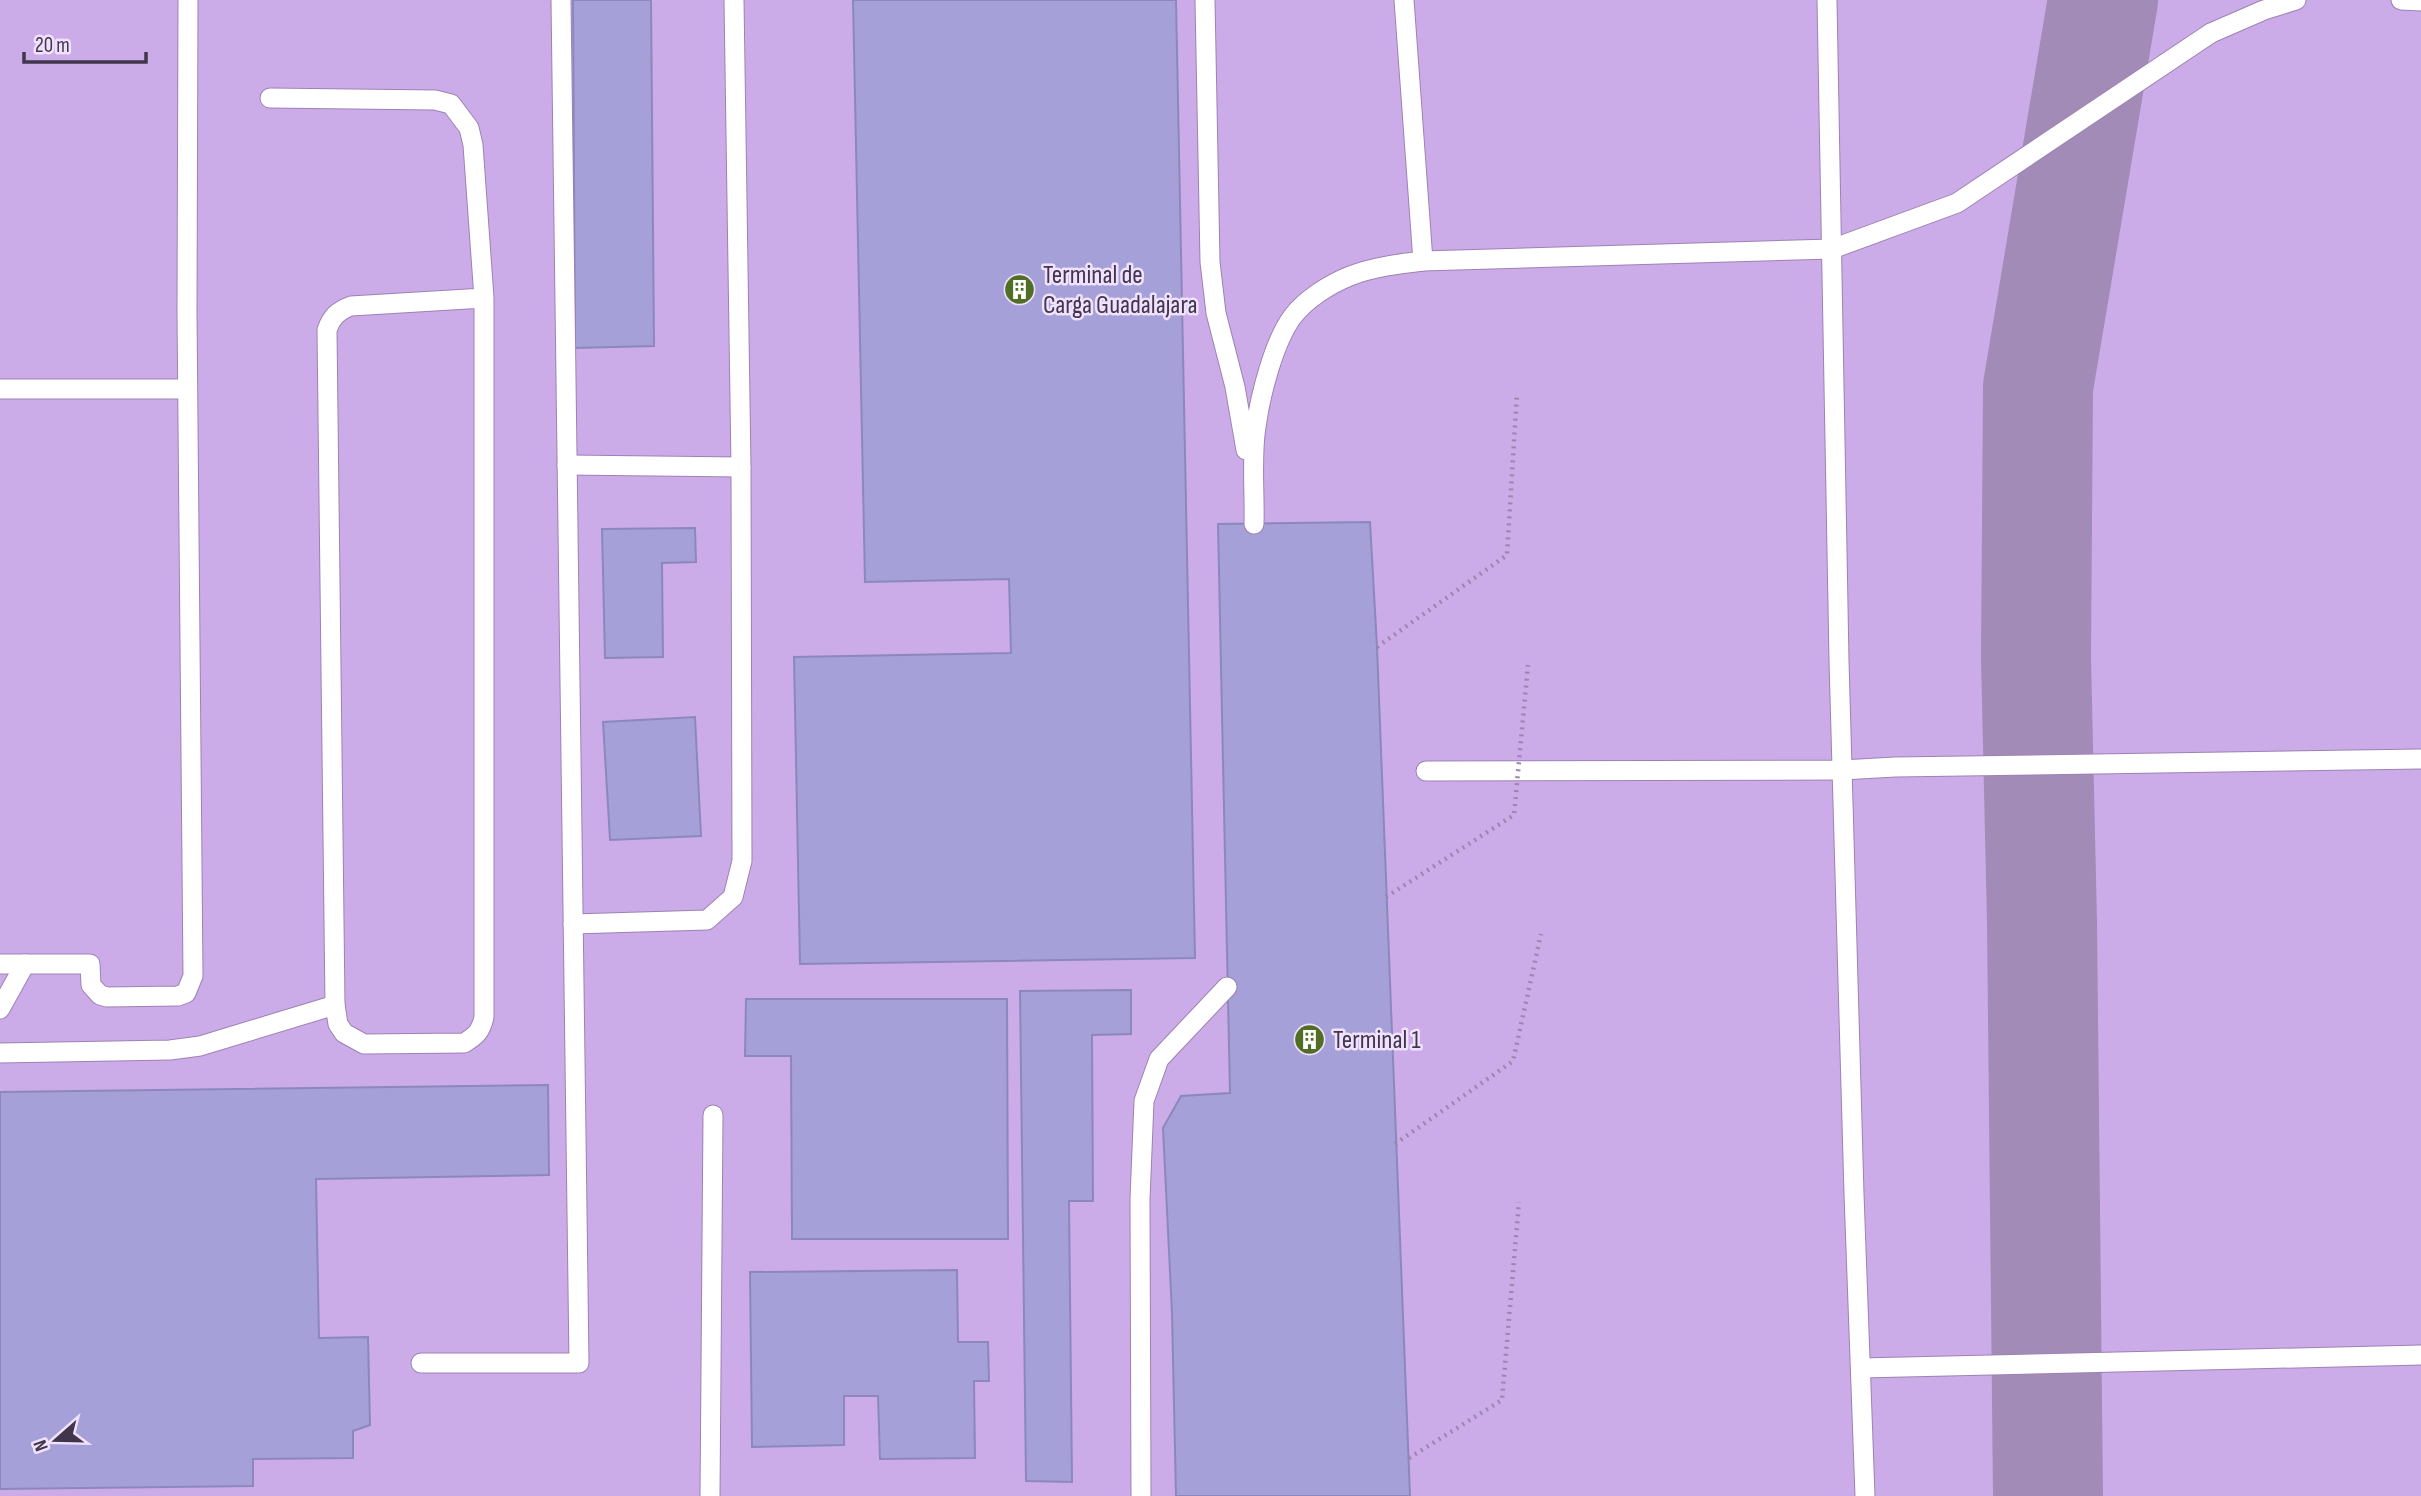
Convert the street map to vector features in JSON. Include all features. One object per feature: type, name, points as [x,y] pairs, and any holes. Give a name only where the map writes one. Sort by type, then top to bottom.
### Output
[{"type":"lane","points":[[0,1009],[9,968],[90,964],[91,985],[100,995],[107,997],[170,998],[186,993],[191,984],[193,962],[187,389],[188,0]]},
{"type":"lane","points":[[421,1363],[579,1363],[561,0]]},
{"type":"lane","points":[[573,924],[707,920],[733,897],[742,861],[741,467],[734,0]]},
{"type":"lane","points":[[1205,0],[1210,262],[1216,313],[1244,430],[1254,524],[1255,428],[1275,352],[1293,316],[1320,292],[1349,276],[1384,266],[1423,261],[1832,249],[1956,203],[2211,33],[2264,10],[2296,0]]},
{"type":"lane","points":[[1404,0],[1423,261]]},
{"type":"lane","points":[[1827,0],[1842,770],[1865,1496]]},
{"type":"lane","points":[[2401,0],[2421,1]]},
{"type":"lane","points":[[270,98],[435,100],[451,104],[469,128],[473,145],[484,298],[482,1028],[475,1037],[464,1043],[364,1044],[344,1033],[338,1024],[335,1005],[327,330],[331,319],[339,310],[351,306],[484,298]]},
{"type":"lane","points":[[0,388],[187,389]]},
{"type":"lane","points":[[567,465],[741,467]]},
{"type":"lane","points":[[1426,771],[1842,770],[2421,758]]},
{"type":"lane","points":[[1141,1496],[1140,1199],[1144,1101],[1159,1059],[1227,987]]},
{"type":"lane","points":[[0,1053],[170,1049],[200,1045],[335,1005]]},
{"type":"lane","points":[[710,1496],[713,1115]]},
{"type":"lane","points":[[1861,1368],[2421,1355]]},
{"type":"path","points":[[1377,647],[1507,555],[1517,393]]},
{"type":"path","points":[[1386,897],[1514,814],[1528,665]]},
{"type":"path","points":[[1395,1144],[1513,1061],[1541,934]]},
{"type":"path","points":[[1409,1458],[1502,1400],[1519,1202]]},
{"type":"shaded area","points":[[0,0],[2421,0],[2421,1496],[0,1496]]},
{"type":"building","points":[[573,0],[651,0],[654,346],[575,348]]},
{"type":"building","name":"Terminal de Carga Guadalajara","points":[[853,0],[1176,0],[1195,958],[800,964],[794,657],[1011,653],[1009,579],[865,582]]},
{"type":"building","name":"Terminal 1","points":[[1370,522],[1410,1496],[1176,1496],[1172,1313],[1163,1128],[1181,1096],[1230,1093],[1218,524]]},
{"type":"building","points":[[695,528],[696,562],[662,563],[663,657],[605,658],[602,529]]},
{"type":"building","points":[[695,717],[701,836],[610,840],[603,722]]},
{"type":"building","points":[[1131,990],[1131,1034],[1092,1035],[1093,1201],[1069,1201],[1072,1482],[1026,1481],[1020,991]]},
{"type":"building","points":[[746,999],[1007,999],[1008,1239],[792,1239],[791,1056],[745,1056]]},
{"type":"building","points":[[548,1085],[549,1175],[316,1179],[319,1338],[368,1337],[370,1425],[353,1431],[353,1458],[253,1459],[253,1486],[0,1489],[0,1092]]},
{"type":"building","points":[[957,1270],[958,1342],[988,1342],[989,1381],[974,1381],[975,1458],[880,1459],[878,1396],[844,1396],[844,1445],[752,1447],[750,1272]]},
{"type":"taxiway","points":[[2048,1496],[2042,922],[2036,658],[2038,387],[2103,0]]},
{"type":"place","name":"Terminal de Carga Guadalajara","points":[[1020,290]]},
{"type":"place","name":"Terminal 1","points":[[1310,1040]]}]
